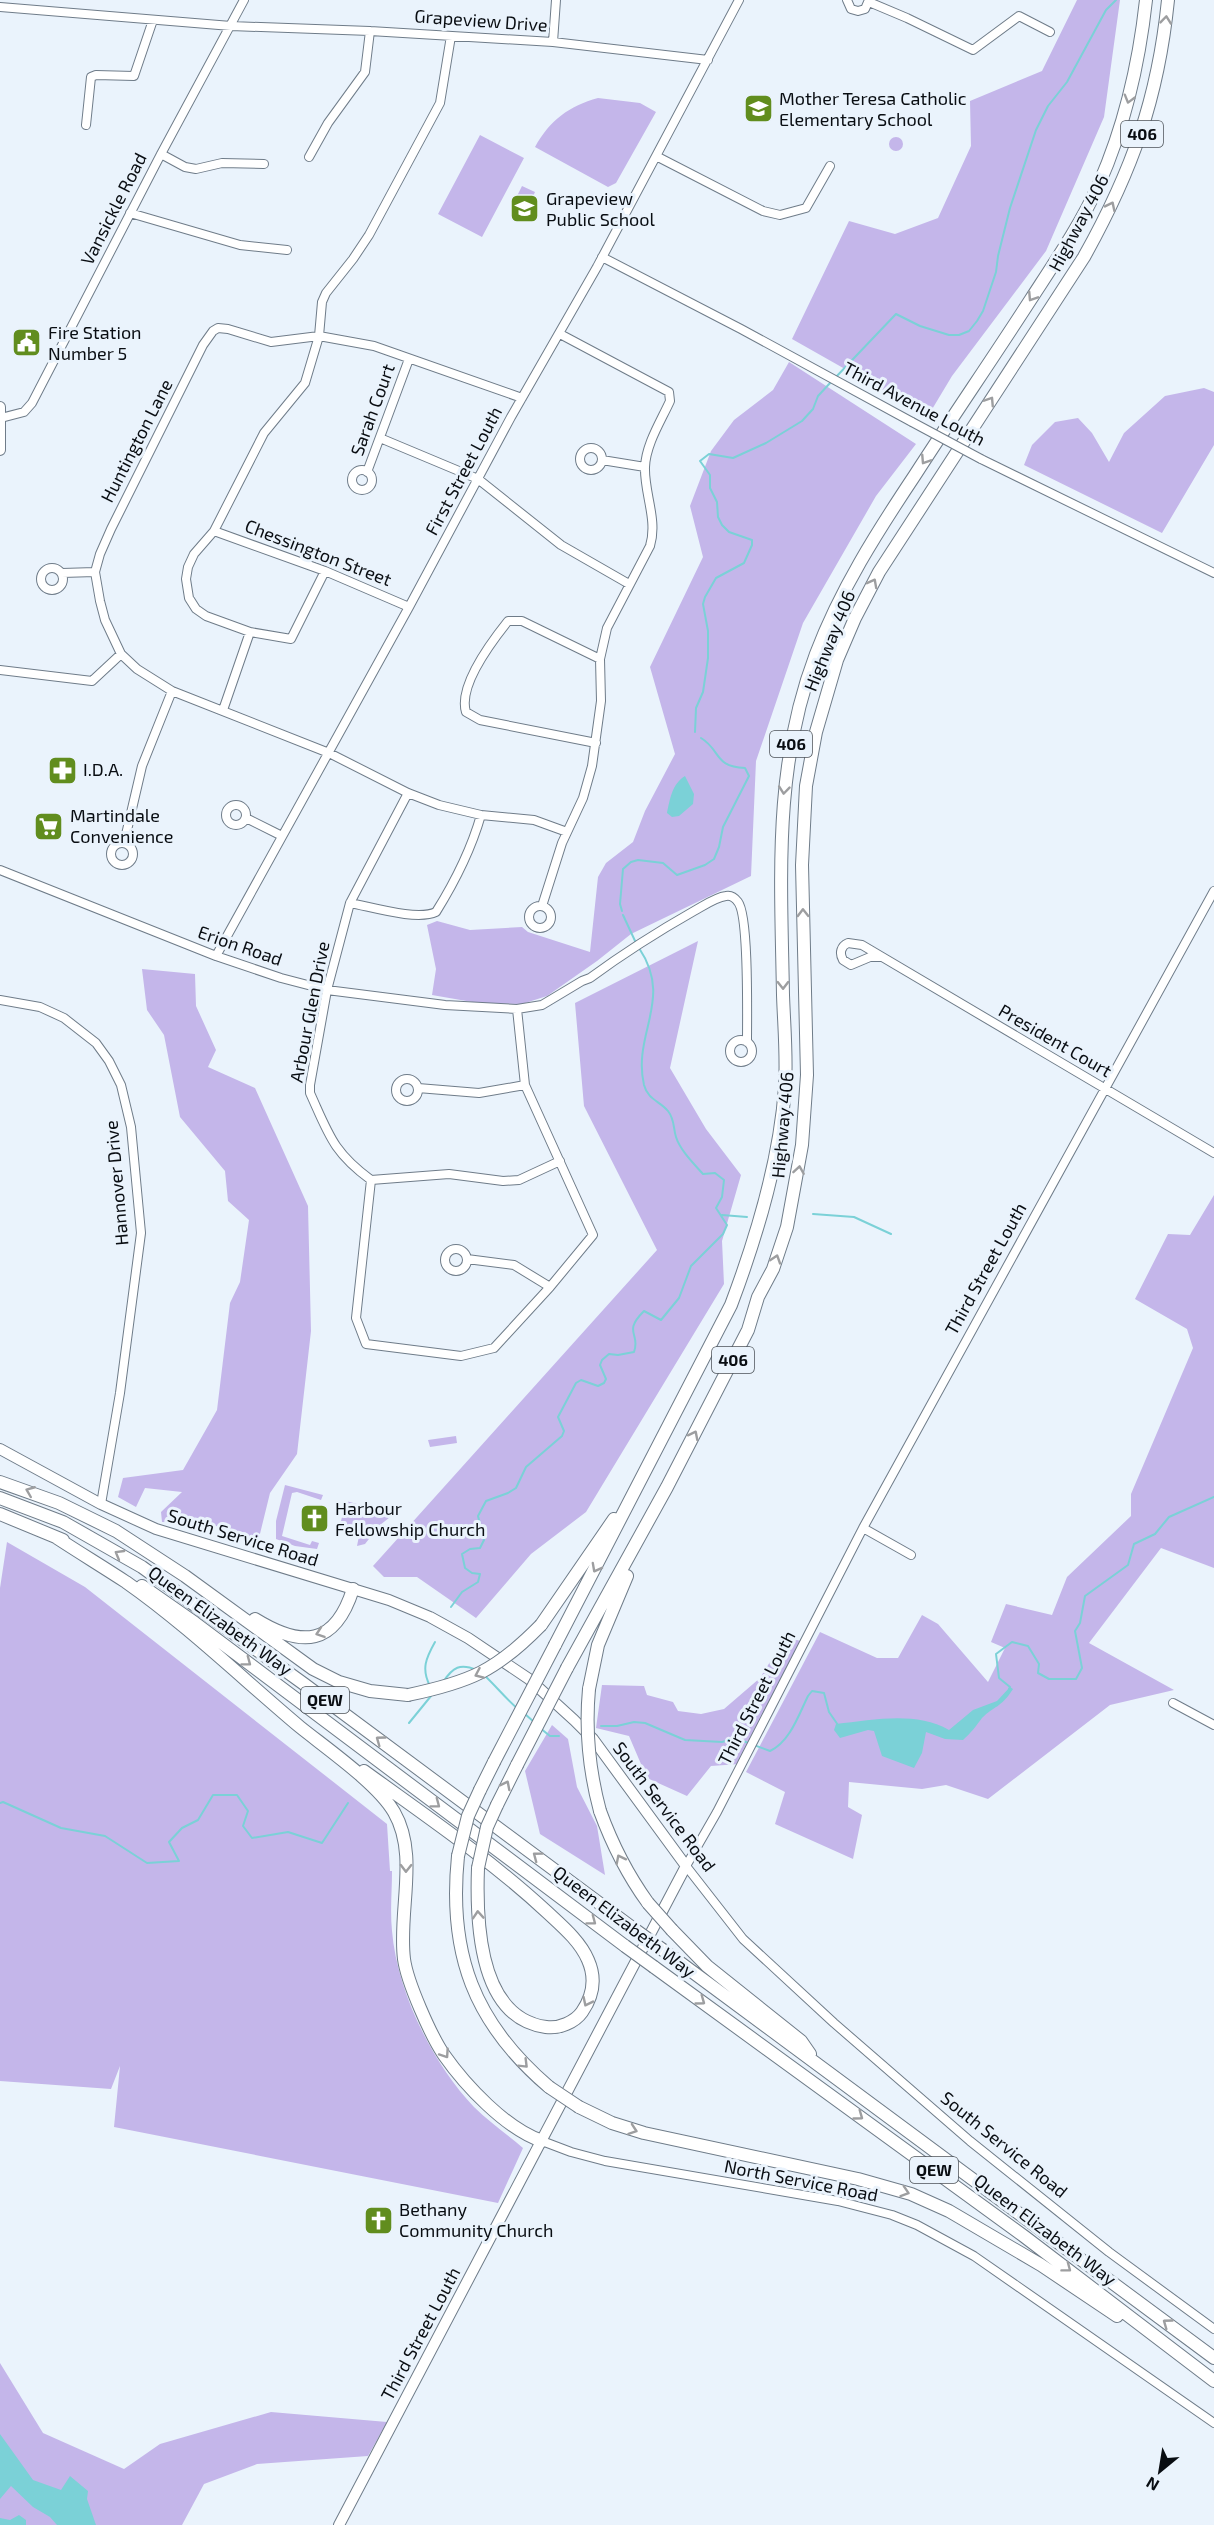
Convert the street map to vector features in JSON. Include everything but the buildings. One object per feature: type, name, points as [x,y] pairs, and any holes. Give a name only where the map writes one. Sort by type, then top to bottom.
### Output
[{"type":"highway","name":"Highway 406","points":[[661,1441],[731,1305],[748,1259],[769,1184],[785,1087],[780,860],[783,788],[797,716],[809,673],[830,619],[855,570],[1064,248],[1098,185],[1113,149],[1132,87],[1138,62],[1146,0]]},
{"type":"highway","name":"Highway 406","points":[[667,1487],[748,1330],[758,1297],[773,1269],[787,1227],[798,1174],[805,1119],[807,1076],[803,825],[816,732],[837,660],[855,618],[879,572],[1084,257],[1110,208],[1145,124],[1158,71],[1168,0]]},
{"type":"highway","points":[[185,1576],[314,1669],[339,1682],[370,1691],[408,1695],[456,1684],[488,1671],[519,1647],[541,1625],[609,1526],[661,1441]]},
{"type":"highway","points":[[661,1441],[468,1816],[456,1882],[458,1935],[463,1961],[474,1991],[508,2047],[549,2087],[579,2107],[612,2123],[644,2133],[858,2179],[911,2194],[949,2211],[1041,2265],[1212,2379]]},
{"type":"highway","points":[[0,1482],[90,1517],[125,1536],[259,1622],[281,1633],[295,1637],[322,1634],[334,1627],[342,1617],[353,1589]]},
{"type":"highway","points":[[301,1728],[493,1867],[572,1935],[588,1960],[593,1985],[589,2001],[570,2023],[551,2028],[531,2025],[516,2017],[504,2003],[488,1967],[480,1939],[477,1911],[478,1868],[487,1827],[517,1764],[667,1487]]},
{"type":"highway","points":[[667,1487],[605,1626],[596,1654],[589,1689],[586,1723],[588,1752],[600,1811],[611,1841],[630,1878],[672,1930],[707,1966],[801,2041],[818,2065]]},
{"type":"highway","name":"Queen Elizabeth Way","points":[[0,1498],[63,1522],[142,1567],[304,1684],[1214,2358]]},
{"type":"highway","name":"Queen Elizabeth Way","points":[[0,1514],[57,1538],[120,1570],[195,1623],[625,1946],[1025,2237],[1212,2379]]},
{"type":"highway","points":[[57,1538],[126,1583],[368,1784],[393,1810],[403,1832],[406,1858],[404,1961],[420,2004],[444,2054],[486,2103],[514,2126],[542,2141]]},
{"type":"main road","points":[[0,407],[0,450]]},
{"type":"main road","name":"South Service Road","points":[[0,1449],[101,1504],[156,1529],[389,1600],[430,1617],[486,1649],[529,1679],[593,1739],[686,1866]]},
{"type":"main road","name":"Third Street Louth","points":[[339,2525],[686,1866]]},
{"type":"street","name":"Vansickle Road","points":[[1,418],[24,412],[32,403],[244,0]]},
{"type":"street","points":[[553,42],[556,0]]},
{"type":"street","name":"First Street Louth","points":[[216,956],[410,607],[522,398],[560,334],[739,0]]},
{"type":"street","points":[[847,0],[851,9],[858,11],[866,9],[869,1],[973,50],[1019,16],[1050,32]]},
{"type":"street","name":"Grapeview Drive","points":[[0,7],[231,26],[370,31],[553,42],[708,60]]},
{"type":"street","points":[[86,124],[90,77],[96,75],[134,76],[153,20]]},
{"type":"street","points":[[309,157],[328,123],[365,72],[370,31]]},
{"type":"street","points":[[325,571],[291,639],[250,632],[206,616],[196,609],[189,598],[188,567],[194,554],[214,531],[264,433],[305,383],[319,336],[322,302],[326,293],[369,236],[440,103],[451,36]]},
{"type":"street","points":[[161,154],[185,167],[196,169],[222,163],[264,164]]},
{"type":"street","points":[[656,156],[763,211],[780,215],[806,208],[830,166]]},
{"type":"street","points":[[130,213],[240,245],[287,250]]},
{"type":"street","name":"Third Avenue Louth","points":[[602,257],[981,459],[1214,573]]},
{"type":"street","name":"Huntington Lane","points":[[522,398],[374,346],[319,336],[271,342],[218,328],[203,345],[99,554],[95,572],[105,620],[121,654],[137,669],[172,691],[329,753],[408,793],[439,805],[481,815],[534,820],[567,832]]},
{"type":"street","points":[[542,906],[567,832],[583,798],[596,743],[601,701],[600,659],[607,628],[654,534],[645,467],[648,448],[670,401],[669,392],[560,334]]},
{"type":"street","name":"Sarah Court","points":[[367,472],[409,359]]},
{"type":"street","points":[[380,438],[478,479],[561,545],[629,584]]},
{"type":"street","points":[[602,460],[645,467]]},
{"type":"street","name":"Chessington Street","points":[[214,531],[325,571],[410,607]]},
{"type":"street","points":[[62,573],[95,572]]},
{"type":"street","points":[[596,743],[480,720],[466,712],[463,702],[489,645],[508,621],[522,621],[600,659]]},
{"type":"street","points":[[222,710],[250,632]]},
{"type":"street","points":[[0,670],[92,681],[121,654]]},
{"type":"street","points":[[124,843],[142,766],[172,691]]},
{"type":"street","name":"Arbour Glen Drive","points":[[371,1180],[349,1164],[334,1145],[310,1093],[310,1085],[327,990],[350,903],[408,793]]},
{"type":"street","points":[[350,903],[409,914],[430,915],[436,912],[462,867],[472,845],[481,815]]},
{"type":"street","points":[[246,818],[282,836]]},
{"type":"street","name":"Erion Road","points":[[0,870],[216,956],[281,978],[327,990],[445,1005],[517,1009],[542,1005],[590,978],[628,946],[719,892],[736,893],[745,903],[749,932],[746,939],[747,1042]]},
{"type":"street","name":"Third Street Louth","points":[[686,1866],[717,1812],[863,1528],[1214,891]]},
{"type":"street","name":"President Court","points":[[880,957],[1214,1153]]},
{"type":"street","name":"Hannover Drive","points":[[0,1000],[40,1007],[64,1018],[96,1043],[110,1061],[121,1085],[131,1127],[141,1233],[120,1393],[101,1504]]},
{"type":"street","points":[[517,1009],[525,1085],[560,1161],[593,1235],[550,1287],[494,1348],[461,1356],[366,1344],[357,1318],[371,1180],[449,1174],[503,1181],[519,1180],[560,1161]]},
{"type":"street","points":[[418,1088],[479,1093],[525,1085]]},
{"type":"street","points":[[467,1259],[514,1265],[550,1287]]},
{"type":"street","points":[[863,1528],[911,1555]]},
{"type":"street","points":[[1173,1703],[1214,1725]]},
{"type":"street","name":"South Service Road","points":[[686,1866],[743,1939],[834,2024],[970,2141],[1109,2252],[1214,2329]]},
{"type":"street","name":"North Service Road","points":[[542,2141],[605,2161],[838,2201],[892,2215],[917,2225],[974,2256],[1214,2423]]},
{"type":"shaded area","points":[[1077,0],[1120,0],[1104,117],[1046,251],[952,376],[928,416],[792,339],[849,221],[895,234],[938,218],[971,146],[970,101],[1042,71]]},
{"type":"shaded area","points":[[598,98],[640,103],[656,112],[616,183],[608,187],[535,147],[547,129],[561,115],[578,105]]},
{"type":"shaded area","points":[[480,135],[524,158],[482,237],[438,214]]},
{"type":"shaded area","points":[[896,137],[901,139],[903,144],[901,149],[896,151],[891,149],[889,144],[891,139]]},
{"type":"shaded area","points":[[522,186],[535,192],[530,203],[517,196]]},
{"type":"shaded area","points":[[789,362],[916,444],[876,496],[803,623],[756,761],[751,876],[631,934],[547,996],[522,1004],[478,1003],[432,995],[436,969],[427,925],[437,921],[470,930],[522,927],[528,932],[590,952],[598,877],[606,863],[633,842],[645,811],[675,754],[650,667],[703,557],[690,506],[711,451],[734,420],[773,390]]},
{"type":"shaded area","points":[[1204,388],[1214,392],[1214,445],[1162,533],[1024,465],[1032,445],[1055,422],[1078,418],[1092,433],[1109,462],[1124,433],[1165,396]]},
{"type":"shaded area","points":[[698,941],[670,1068],[706,1129],[741,1175],[722,1241],[724,1284],[586,1512],[531,1554],[476,1618],[417,1577],[384,1577],[373,1566],[657,1250],[584,1106],[575,1003]]},
{"type":"shaded area","points":[[142,969],[195,974],[196,1006],[216,1050],[208,1067],[255,1088],[308,1206],[311,1331],[297,1454],[270,1493],[257,1546],[228,1528],[197,1523],[162,1522],[161,1512],[182,1492],[145,1488],[136,1507],[118,1497],[123,1478],[183,1470],[217,1410],[230,1303],[240,1282],[249,1220],[228,1201],[225,1171],[180,1117],[164,1035],[147,1010]]},
{"type":"shaded area","points":[[1214,1195],[1214,1568],[1161,1548],[1089,1643],[1174,1690],[1110,1705],[988,1799],[946,1785],[922,1789],[849,1782],[848,1807],[862,1815],[853,1859],[775,1824],[785,1792],[746,1772],[820,1632],[877,1658],[898,1658],[922,1615],[938,1624],[988,1682],[1005,1648],[991,1642],[1006,1604],[1052,1615],[1067,1577],[1131,1516],[1131,1494],[1193,1348],[1187,1329],[1135,1299],[1168,1234],[1190,1235]]},
{"type":"shaded area","points":[[456,1436],[457,1443],[430,1447],[428,1440]]},
{"type":"shaded area","points":[[285,1485],[323,1495],[321,1500],[297,1492],[292,1493],[282,1536],[310,1545],[312,1541],[319,1543],[317,1549],[295,1546],[276,1539],[276,1521]]},
{"type":"shaded area","points":[[346,1501],[394,1514],[380,1525],[365,1544],[357,1546],[359,1536],[354,1534],[355,1529],[340,1525]]},
{"type":"shaded area","points":[[7,1542],[85,1587],[387,1824],[390,1871],[392,1871],[391,1908],[395,1954],[401,1978],[419,2025],[444,2069],[474,2107],[523,2148],[498,2203],[114,2127],[120,2066],[111,2089],[0,2081],[0,1588]]},
{"type":"shaded area","points":[[786,1636],[800,1641],[739,1764],[711,1766],[687,1796],[647,1778],[629,1736],[596,1728],[602,1685],[644,1686],[647,1695],[673,1702],[678,1711],[701,1714],[724,1709],[760,1678]]},
{"type":"shaded area","points":[[552,1725],[568,1739],[577,1787],[597,1826],[605,1875],[540,1834],[525,1771]]},
{"type":"shaded area","points":[[0,2363],[43,2433],[124,2469],[160,2444],[271,2412],[387,2422],[368,2456],[257,2464],[204,2484],[182,2525],[0,2525]]},
{"type":"water","points":[[685,776],[694,794],[693,804],[679,816],[672,817],[667,813],[671,797],[677,783]]},
{"type":"water","points":[[1010,1687],[1013,1689],[1005,1700],[982,1718],[963,1740],[945,1739],[926,1732],[922,1753],[914,1768],[882,1756],[874,1731],[868,1730],[840,1738],[834,1730],[836,1724],[894,1718],[922,1720],[949,1730],[973,1710],[997,1701]]},
{"type":"water","points":[[0,2434],[33,2480],[61,2490],[70,2476],[88,2491],[87,2499],[96,2525],[57,2525],[11,2486],[0,2499]]},
{"type":"water","points":[[19,2515],[26,2520],[26,2525],[0,2525],[0,2518],[10,2520]]},
{"type":"waterway","points":[[835,378],[896,314],[920,326],[949,335],[959,335],[969,331],[977,321],[983,311],[996,272],[1010,208],[1036,130],[1048,106],[1067,82],[1106,10],[1116,0]]},
{"type":"waterway","points":[[695,732],[696,708],[703,692],[708,658],[708,631],[703,604],[705,597],[716,578],[744,563],[752,545],[752,540],[729,532],[722,525],[718,517],[717,502],[710,488],[710,475],[700,461],[709,454],[733,458],[766,443],[802,421],[813,409],[818,396],[831,382]]},
{"type":"waterway","points":[[622,911],[620,904],[623,869],[631,862],[638,860],[663,863],[677,875],[705,865],[714,859],[723,827],[749,776],[745,768],[728,765],[701,738]]},
{"type":"waterway","points":[[623,915],[636,943]]},
{"type":"waterway","points":[[451,1607],[462,1592],[478,1582],[480,1574],[472,1573],[465,1568],[462,1554],[470,1549],[480,1548],[484,1540],[478,1516],[486,1501],[516,1488],[526,1467],[562,1436],[564,1431],[558,1417],[576,1383],[581,1380],[598,1386],[604,1383],[606,1379],[600,1365],[602,1360],[609,1354],[634,1352],[636,1346],[633,1329],[638,1318],[644,1311],[661,1320],[679,1298],[691,1266],[723,1234],[727,1225],[716,1208],[722,1197],[724,1180],[715,1173],[703,1174],[684,1152],[675,1134],[670,1114],[648,1094],[644,1085],[643,1049],[653,1000],[653,984],[649,967],[639,948]]},
{"type":"waterway","points":[[813,1214],[854,1217],[891,1234]]},
{"type":"waterway","points":[[722,1215],[747,1217]]},
{"type":"waterway","points":[[1009,1689],[1010,1687],[999,1678],[996,1654],[1012,1642],[1028,1646],[1039,1664],[1038,1673],[1049,1679],[1076,1679],[1082,1668],[1075,1631],[1080,1623],[1085,1596],[1128,1565],[1134,1544],[1155,1534],[1169,1517],[1214,1497]]},
{"type":"waterway","points":[[430,1686],[425,1669],[429,1653],[435,1642]]},
{"type":"waterway","points":[[443,1682],[457,1668],[466,1667],[477,1670]]},
{"type":"waterway","points":[[484,1675],[518,1709]]},
{"type":"waterway","points":[[601,1726],[645,1723],[685,1740],[722,1742],[735,1738],[770,1751],[777,1747],[788,1734],[812,1691],[824,1693],[829,1712],[838,1725]]},
{"type":"waterway","points":[[409,1723],[431,1696]]},
{"type":"waterway","points":[[525,1714],[534,1722]]},
{"type":"waterway","points":[[540,1728],[550,1736],[559,1736]]},
{"type":"waterway","points":[[0,1803],[3,1802],[61,1828],[105,1836],[147,1863],[179,1861],[169,1842],[182,1828],[198,1820],[213,1795],[237,1795],[248,1811],[243,1826],[252,1838],[288,1832],[322,1843],[348,1803]]},
{"type":"place","name":"Mother Teresa Catholic Elementary School","points":[[758,109]]},
{"type":"place","name":"Grapeview Public School","points":[[525,209]]},
{"type":"place","name":"Fire Station Number 5","points":[[27,343]]},
{"type":"place","name":"I.D.A.","points":[[62,770]]},
{"type":"place","name":"Martindale Convenience","points":[[49,826]]},
{"type":"place","name":"Harbour Fellowship Church","points":[[314,1519]]},
{"type":"place","name":"Bethany Community Church","points":[[378,2220]]}]
